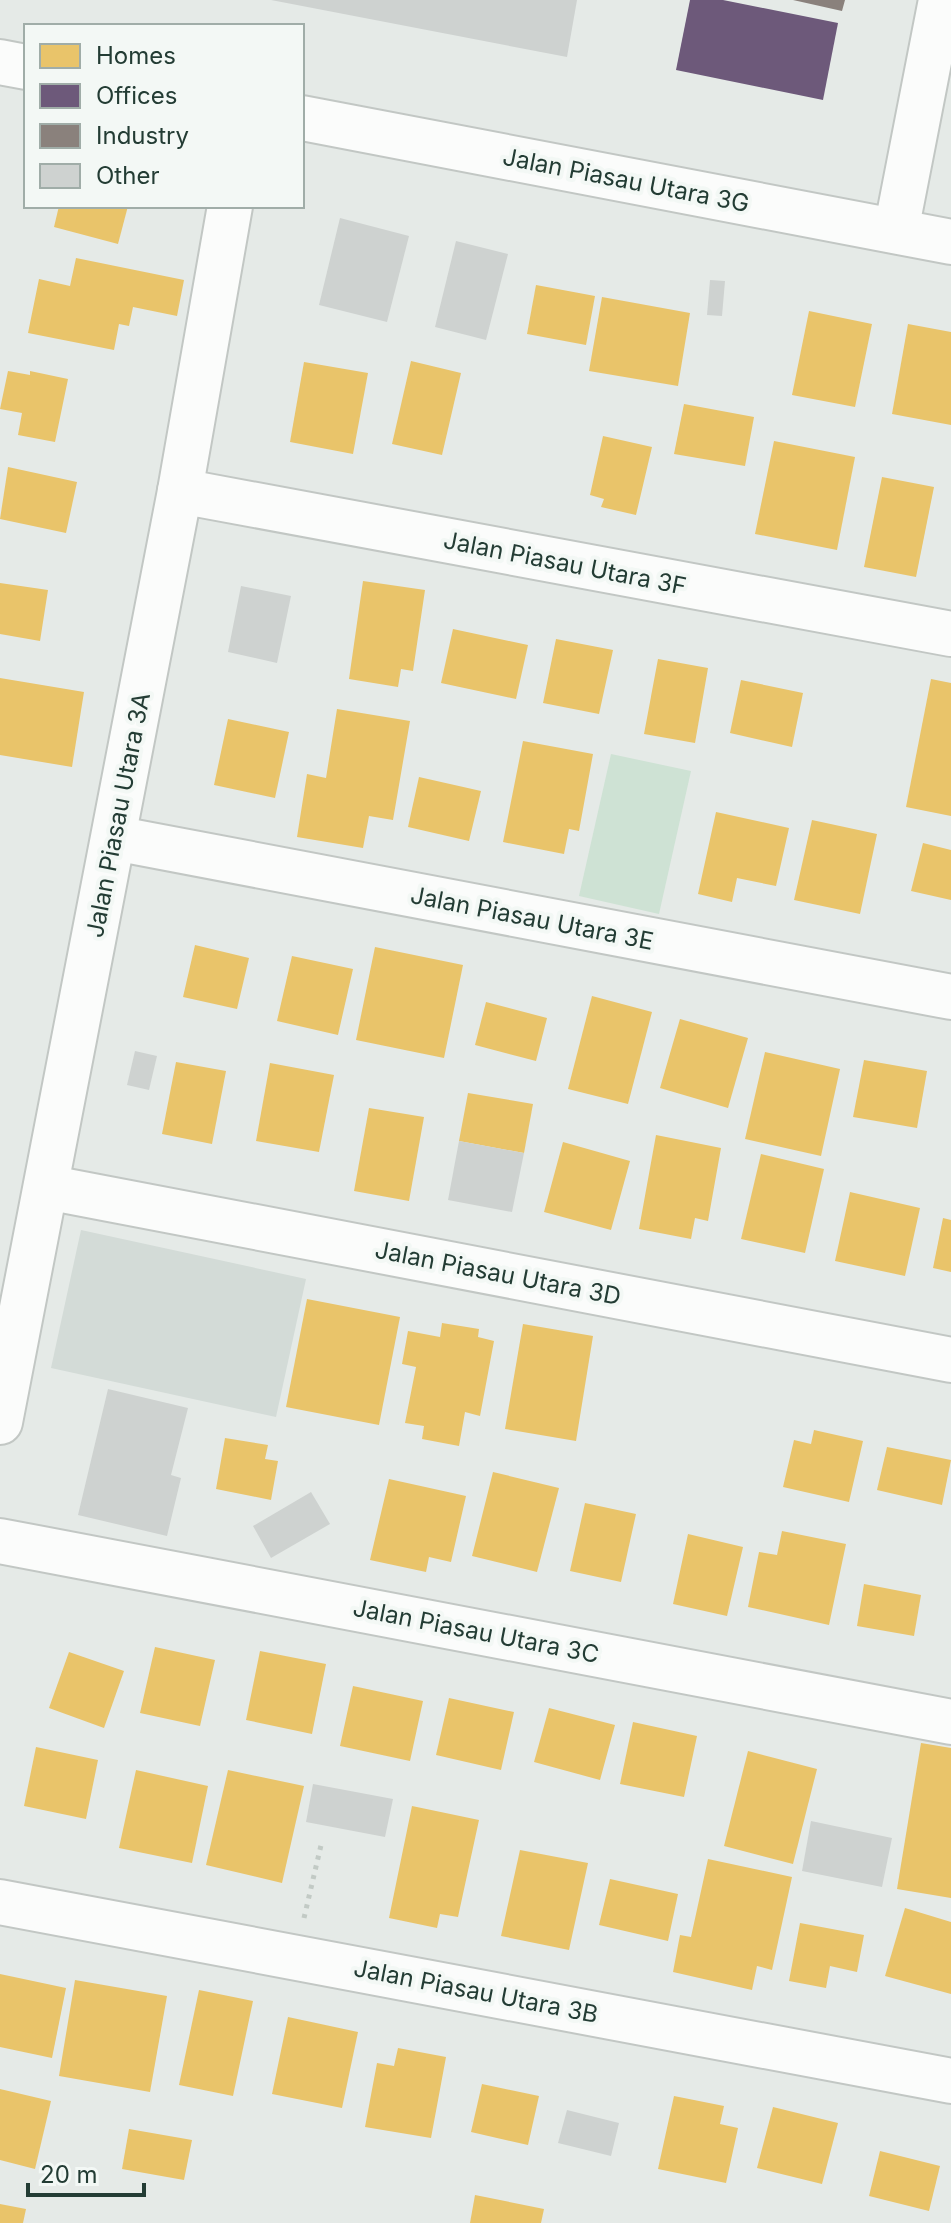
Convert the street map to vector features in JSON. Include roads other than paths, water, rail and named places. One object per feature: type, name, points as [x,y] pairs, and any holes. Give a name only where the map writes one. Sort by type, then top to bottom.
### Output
[{"type":"street","points":[[896,231],[941,0]]},
{"type":"street","points":[[0,62],[24,67]]},
{"type":"street","name":"Jalan Piasau Utara 3G","points":[[304,118],[951,242]]},
{"type":"street","name":"Jalan Piasau Utara 3A","points":[[0,1422],[180,491],[230,208]]},
{"type":"street","name":"Jalan Piasau Utara 3F","points":[[180,491],[951,634]]},
{"type":"street","name":"Jalan Piasau Utara 3E","points":[[114,838],[951,997]]},
{"type":"street","name":"Jalan Piasau Utara 3D","points":[[46,1187],[951,1360]]},
{"type":"street","name":"Jalan Piasau Utara 3C","points":[[0,1541],[951,1722]]},
{"type":"street","name":"Jalan Piasau Utara 3B","points":[[0,1902],[951,2081]]}]
